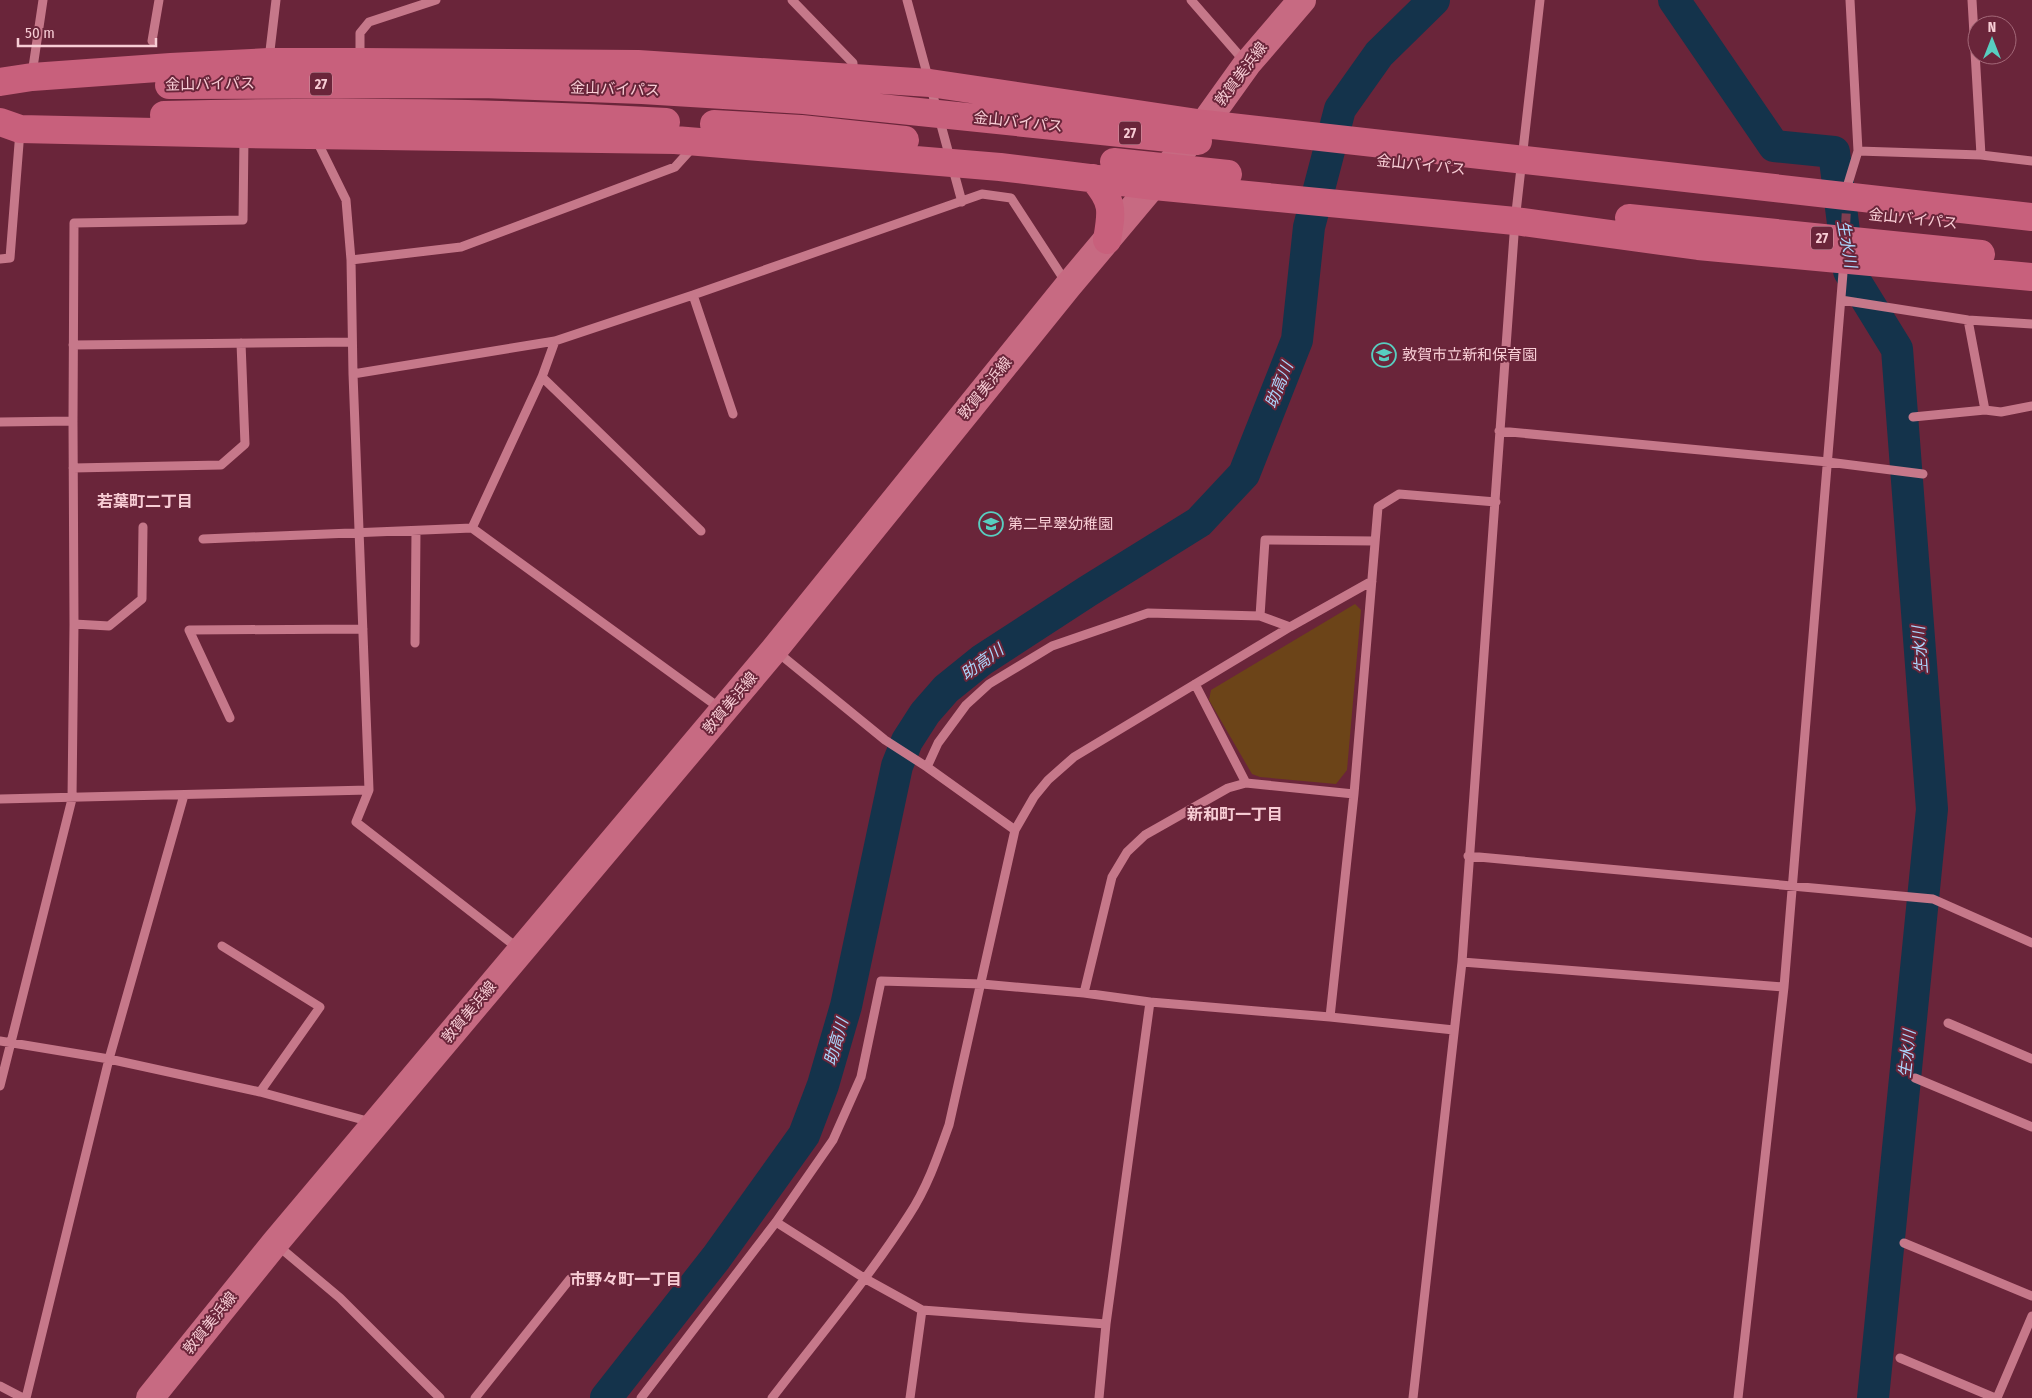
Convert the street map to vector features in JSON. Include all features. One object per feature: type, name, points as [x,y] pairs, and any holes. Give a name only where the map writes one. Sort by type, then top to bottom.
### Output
[{"type":"highway","points":[[0,82],[32,77],[268,62],[360,62],[638,64],[930,83],[1204,124],[2032,217]]},
{"type":"highway","name":"金山バイパス","points":[[0,87],[482,84],[642,90],[804,100],[2032,232]]},
{"type":"highway","name":"金山バイパス","points":[[7,123],[280,112],[510,114],[801,129],[2032,259]]},
{"type":"highway","points":[[7,123],[244,134],[698,142],[951,162],[1154,186],[1515,221],[1698,246],[2032,277]]},
{"type":"highway","points":[[1093,178],[1105,192],[1111,212],[1107,240]]},
{"type":"main road","name":"敦賀美浜線","points":[[150,1398],[375,1123],[774,650],[1068,286],[1154,186],[1204,124],[1247,64],[1302,0]]},
{"type":"street","points":[[32,77],[43,0]]},
{"type":"street","points":[[152,41],[159,0]]},
{"type":"street","points":[[268,62],[276,0]]},
{"type":"street","points":[[360,62],[360,33],[369,22],[436,0]]},
{"type":"street","points":[[792,0],[852,63],[852,79]]},
{"type":"street","points":[[907,0],[962,202]]},
{"type":"street","points":[[1191,0],[1247,64]]},
{"type":"street","points":[[1413,1398],[1462,962],[1468,856],[1496,502],[1499,432],[1515,221],[1540,0]]},
{"type":"street","points":[[1847,186],[1858,151],[1850,0]]},
{"type":"street","points":[[1972,0],[1981,155]]},
{"type":"street","points":[[0,258],[10,258],[7,123]]},
{"type":"street","points":[[0,1086],[72,799],[74,624],[72,345],[74,223],[243,220],[244,134]]},
{"type":"street","points":[[313,134],[346,200],[351,260],[353,374],[369,790],[356,822],[522,951]]},
{"type":"street","points":[[351,260],[461,247],[675,167],[698,142]]},
{"type":"street","points":[[1858,151],[1981,155],[2032,161]]},
{"type":"street","points":[[353,374],[555,341],[982,194],[1011,198],[1068,286]]},
{"type":"street","points":[[1738,1398],[1784,987],[1843,273]]},
{"type":"street","points":[[693,295],[733,414]]},
{"type":"street","points":[[1841,300],[1968,320],[2032,324]]},
{"type":"street","points":[[1968,320],[1985,410]]},
{"type":"street","points":[[472,528],[542,377],[555,341]]},
{"type":"street","points":[[72,345],[352,342]]},
{"type":"street","points":[[73,468],[221,465],[245,444],[241,343]]},
{"type":"street","points":[[542,377],[701,531]]},
{"type":"street","points":[[1913,417],[1985,410],[2001,412],[2032,406]]},
{"type":"street","points":[[0,422],[72,421]]},
{"type":"street","points":[[1499,432],[1828,462],[1923,474]]},
{"type":"street","points":[[1330,1017],[1354,794],[1378,507],[1399,494],[1496,502]]},
{"type":"street","points":[[74,624],[109,626],[142,600],[143,527]]},
{"type":"street","points":[[203,539],[472,528],[723,711]]},
{"type":"street","points":[[415,643],[416,531]]},
{"type":"street","points":[[1260,616],[1265,540],[1375,541]]},
{"type":"street","points":[[772,1398],[864,1278],[910,1214],[934,1165],[949,1125],[1016,830],[1034,797],[1048,780],[1074,757],[1290,627],[1372,581]]},
{"type":"street","points":[[927,767],[938,743],[966,705],[989,684],[1052,646],[1148,614],[1260,616],[1290,627]]},
{"type":"street","points":[[230,718],[189,630],[363,629]]},
{"type":"street","points":[[774,650],[885,740],[927,767],[1016,830]]},
{"type":"street","points":[[1195,684],[1246,783]]},
{"type":"street","points":[[1084,993],[1112,877],[1127,852],[1145,835],[1228,788],[1246,783],[1354,794]]},
{"type":"street","points":[[0,800],[369,790]]},
{"type":"street","points":[[0,1386],[24,1398],[109,1059],[184,795]]},
{"type":"street","points":[[1468,856],[1793,888],[1933,899],[2032,944]]},
{"type":"street","points":[[222,946],[320,1007],[260,1092]]},
{"type":"street","points":[[1462,962],[1784,987]]},
{"type":"street","points":[[641,1398],[776,1222],[833,1140],[861,1077],[881,981],[982,984],[1084,993],[1150,1002],[1330,1017],[1454,1030]]},
{"type":"street","points":[[1099,1398],[1106,1324],[1150,1002]]},
{"type":"street","points":[[1948,1023],[2032,1059]]},
{"type":"street","points":[[0,1041],[109,1059],[260,1092],[375,1123]]},
{"type":"street","points":[[1915,1078],[2032,1127]]},
{"type":"street","points":[[776,1222],[864,1278],[922,1310],[1106,1324]]},
{"type":"street","points":[[275,1243],[340,1298],[440,1398]]},
{"type":"street","points":[[1904,1243],[2032,1296]]},
{"type":"street","points":[[475,1398],[570,1279]]},
{"type":"street","points":[[910,1398],[922,1310]]},
{"type":"street","points":[[1900,1358],[1996,1398],[2032,1316]]},
{"type":"shaded area","points":[[1355,604],[1361,610],[1347,770],[1336,784],[1260,777],[1252,774],[1209,700],[1211,690]]},
{"type":"waterway","name":"助高川","points":[[606,1398],[716,1258],[804,1135],[823,1085],[846,1006],[897,766],[907,741],[925,713],[946,689],[982,660],[1199,522],[1244,474],[1297,340],[1309,227],[1340,109],[1379,54],[1434,0]]},
{"type":"waterway","name":"生水川","points":[[1674,0],[1774,146],[1834,152],[1849,271],[1897,349],[1932,809],[1873,1398]]},
{"type":"tunnel","points":[[1845,236],[1847,199]]},
{"type":"place","name":"敦賀市立新和保育園","points":[[1384,355]]},
{"type":"place","name":"第二早翠幼稚園","points":[[991,524]]},
{"type":"district","name":"若葉町二丁目","points":[[145,501]]},
{"type":"district","name":"新和町一丁目","points":[[1235,814]]},
{"type":"district","name":"市野々町一丁目","points":[[626,1279]]}]
